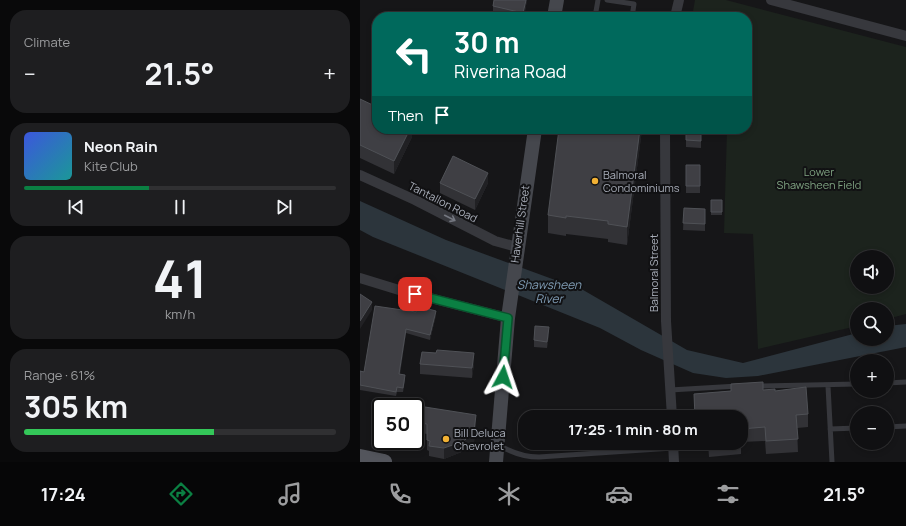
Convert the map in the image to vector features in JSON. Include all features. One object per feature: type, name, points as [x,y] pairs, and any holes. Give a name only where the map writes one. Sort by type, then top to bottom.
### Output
[{"type":"main road","points":[[555,12],[557,0]]},
{"type":"main road","name":"Haverhill Street","points":[[496,462],[508,318],[533,134]]},
{"type":"main road","points":[[360,457],[384,462]]},
{"type":"street","points":[[677,12],[678,0]]},
{"type":"street","points":[[771,0],[906,36]]},
{"type":"street","name":"Balmoral Street","points":[[664,134],[666,321],[671,410]]},
{"type":"street","name":"Tantallon Road","points":[[360,175],[415,200],[516,252]]},
{"type":"street","points":[[360,278],[399,290],[508,318]]},
{"type":"street","points":[[673,450],[674,462]]},
{"type":"lane","points":[[597,12],[598,0]]},
{"type":"lane","points":[[607,0],[634,4],[633,12]]},
{"type":"lane","points":[[894,383],[906,382]]},
{"type":"lane","points":[[670,390],[707,387],[850,384]]},
{"type":"lane","points":[[828,386],[832,462]]},
{"type":"lane","points":[[894,427],[906,426]]},
{"type":"lane","points":[[830,429],[850,428]]},
{"type":"lane","points":[[498,445],[511,452],[533,457],[622,450]]},
{"type":"green space","name":"Lower Shawsheen Field","points":[[695,0],[726,0],[906,47],[906,314],[894,317],[894,302],[850,302],[850,328],[758,349],[753,234],[724,233],[727,134],[752,134],[752,12],[693,12]]},
{"type":"water","name":"Shawsheen River","points":[[360,201],[446,240],[566,284],[571,283],[687,350],[743,363],[850,335],[850,346],[894,346],[894,325],[906,324],[906,347],[870,354],[850,354],[850,358],[758,376],[726,378],[693,373],[641,350],[600,328],[373,237],[360,230]]},
{"type":"building","points":[[494,0],[526,0],[523,12],[493,6]]},
{"type":"building","points":[[360,99],[372,105],[372,134],[408,134],[394,161],[360,145]]},
{"type":"building","name":"Balmoral Condominiums","points":[[558,134],[639,134],[627,227],[608,224],[608,221],[548,215]]},
{"type":"building","points":[[686,134],[701,134],[701,141],[686,140]]},
{"type":"building","points":[[453,156],[488,173],[475,199],[440,183]]},
{"type":"building","points":[[686,165],[700,165],[700,186],[686,186]]},
{"type":"building","points":[[711,200],[722,200],[722,212],[711,212]]},
{"type":"building","points":[[684,208],[705,209],[705,224],[683,223]]},
{"type":"building","points":[[360,294],[372,302],[360,321]]},
{"type":"building","points":[[375,306],[416,312],[417,306],[436,311],[430,335],[406,329],[399,374],[405,375],[403,388],[397,387],[396,392],[360,385],[360,371],[364,372]]},
{"type":"building","points":[[535,326],[549,327],[547,342],[534,340]]},
{"type":"building","points":[[437,350],[474,353],[472,368],[420,364],[422,352],[436,353]]},
{"type":"building","points":[[763,382],[763,390],[775,389],[775,391],[806,387],[808,414],[796,415],[798,439],[766,441],[765,427],[748,428],[748,410],[695,410],[694,394],[731,391],[731,384]]},
{"type":"building","points":[[424,407],[476,415],[474,431],[464,441],[444,448],[429,446],[430,441],[427,440],[427,424],[424,424]]},
{"type":"place","name":"Balmoral Condominiums","points":[[595,181]]},
{"type":"place","name":"Bill Deluca Chevrolet","points":[[446,439]]},
{"type":"route","points":[[415,294],[508,318],[503,377]]}]
